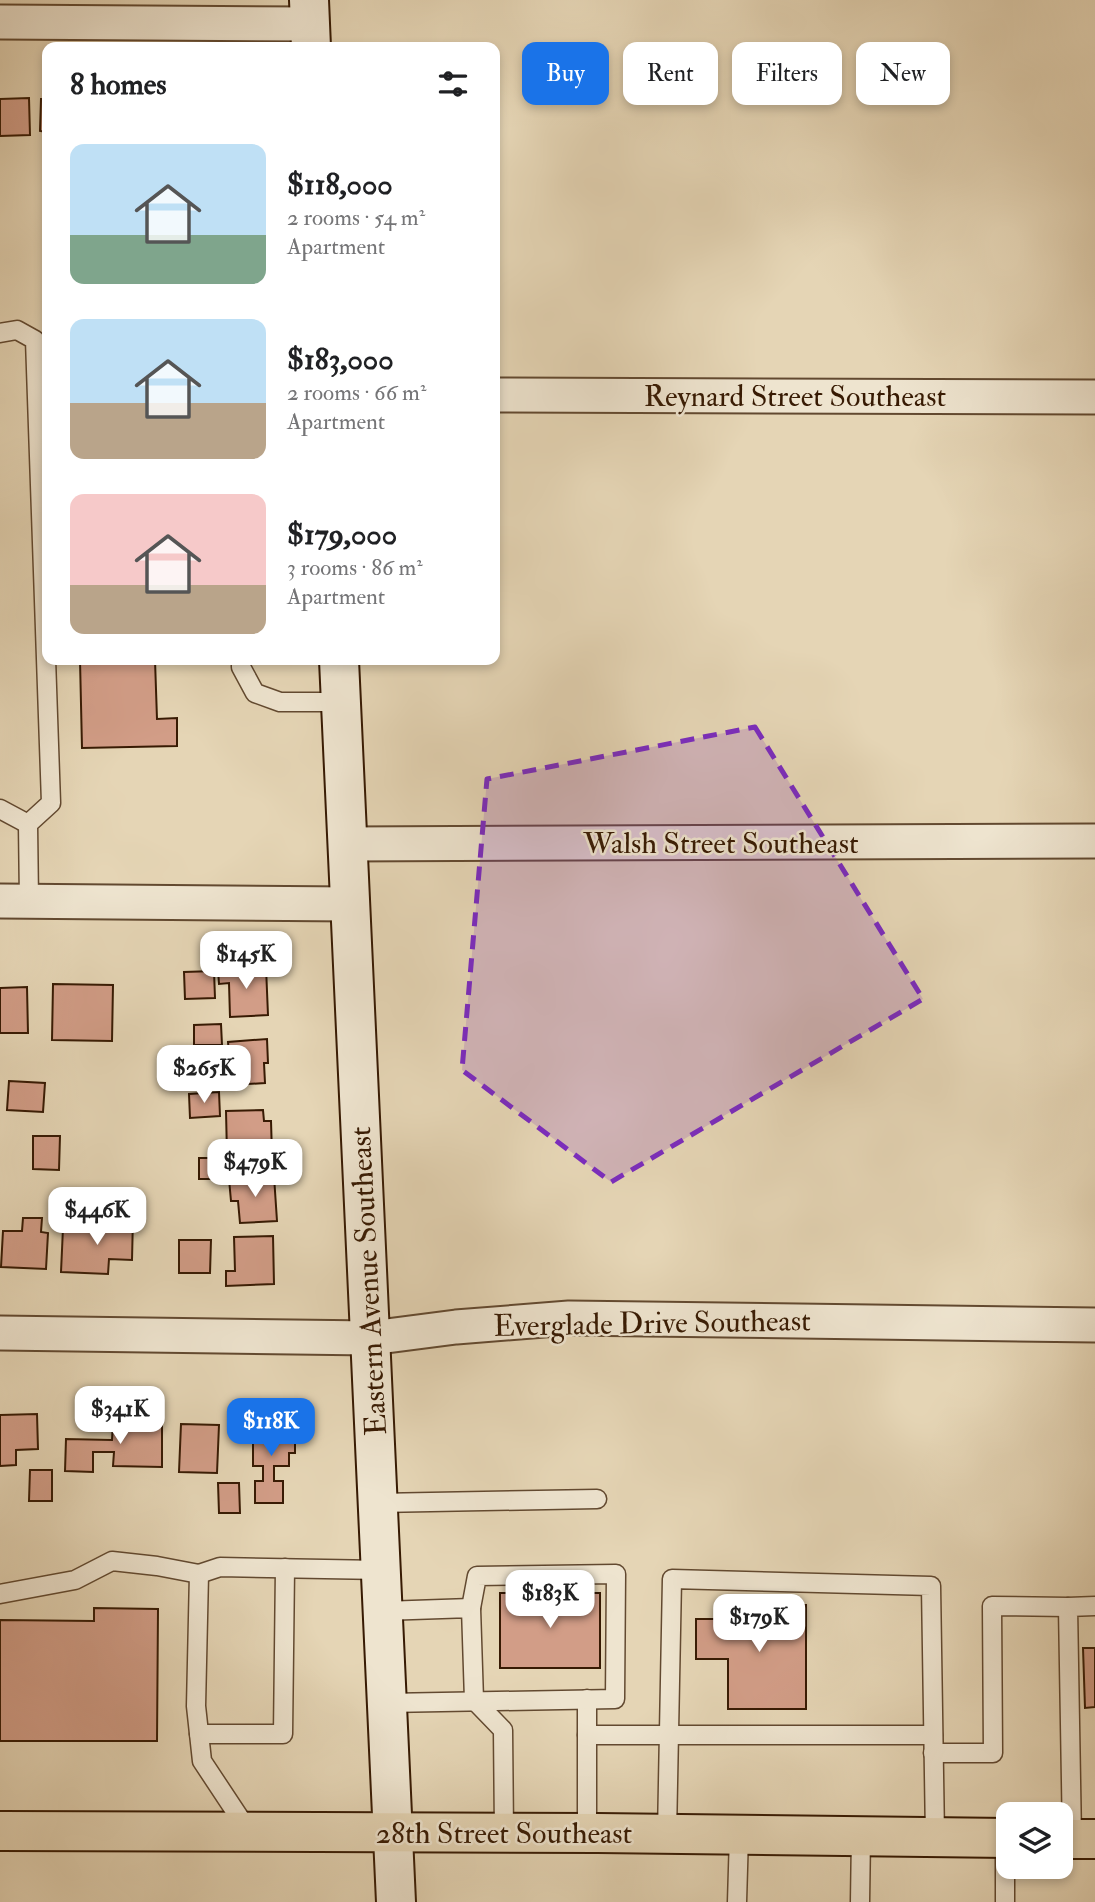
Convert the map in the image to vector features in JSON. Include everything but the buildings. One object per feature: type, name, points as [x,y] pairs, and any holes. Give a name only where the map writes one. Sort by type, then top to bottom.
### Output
[{"type":"main road","name":"Eastern Avenue Southeast","points":[[339,665],[396,1902]]},
{"type":"main road","name":"28th Street Southeast","points":[[0,1831],[587,1833],[996,1838]]},
{"type":"street","points":[[0,22],[310,24]]},
{"type":"street","name":"Reynard Street Southeast","points":[[500,396],[1095,397]]},
{"type":"street","name":"Walsh Street Southeast","points":[[348,844],[1095,841]]},
{"type":"street","points":[[14,901],[351,904]]},
{"type":"street","name":"Everglade Drive Southeast","points":[[0,1333],[371,1338],[456,1327],[569,1318],[1095,1325]]},
{"type":"lane","points":[[0,332],[17,330],[35,340],[42,543]]},
{"type":"lane","points":[[14,901],[29,824],[51,803],[46,665]]},
{"type":"lane","points":[[241,665],[254,693],[281,702],[341,702]]},
{"type":"lane","points":[[0,810],[29,824]]},
{"type":"lane","points":[[379,1503],[597,1499]]},
{"type":"lane","points":[[0,1594],[75,1580],[112,1561],[199,1574],[220,1567],[382,1570]]},
{"type":"lane","points":[[199,1734],[283,1734],[285,1568]]},
{"type":"lane","points":[[199,1574],[196,1706],[202,1761],[249,1832]]},
{"type":"lane","points":[[387,1703],[474,1700],[615,1699],[616,1574],[477,1576],[471,1608],[474,1700],[503,1731],[504,1833]]},
{"type":"lane","points":[[667,1834],[672,1579],[931,1586],[935,1838]]},
{"type":"lane","points":[[587,1735],[669,1734],[933,1744],[993,1753],[992,1606],[1095,1606]]},
{"type":"lane","points":[[1068,1607],[1076,1839]]},
{"type":"lane","points":[[383,1611],[471,1608]]},
{"type":"lane","points":[[587,1699],[587,1833]]},
{"type":"lane","points":[[737,1902],[739,1835]]},
{"type":"lane","points":[[860,1836],[860,1902]]},
{"type":"lane","points":[[1005,1902],[1006,1879]]},
{"type":"highlighted area","points":[[755,727],[923,999],[611,1182],[462,1070],[487,779]]}]
